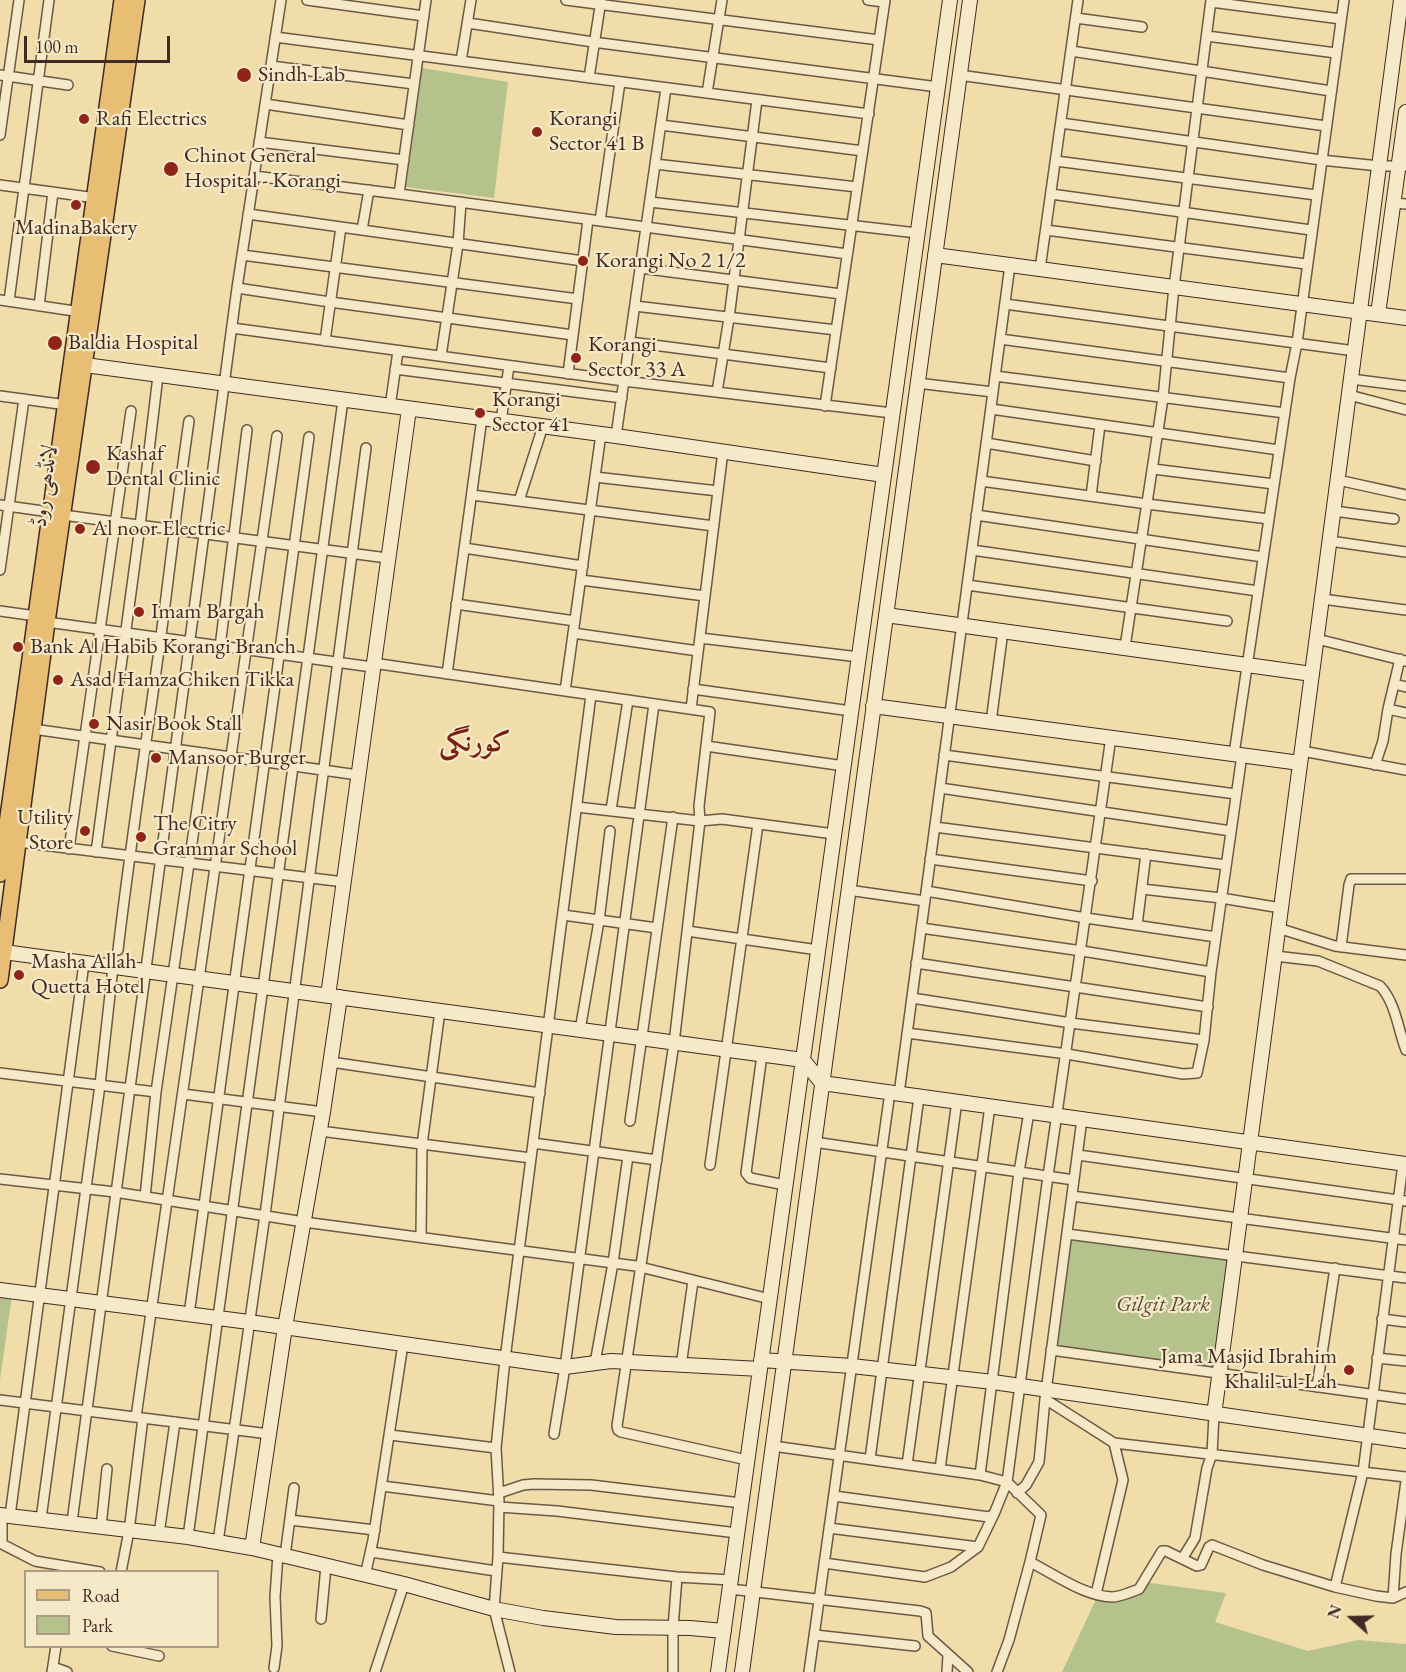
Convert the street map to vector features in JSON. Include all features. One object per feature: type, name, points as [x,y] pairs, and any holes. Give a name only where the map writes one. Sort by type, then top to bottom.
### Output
[{"type":"main road","name":"لانڈھی روڈ","points":[[57,514],[67,405],[122,0]]},
{"type":"main road","name":"لانڈھی روڈ","points":[[0,980],[4,952],[8,837],[57,514],[85,365],[137,0]]},
{"type":"main road","name":"لانڈھی روڈ","points":[[0,874],[33,729],[42,619]]},
{"type":"street","points":[[0,135],[4,76],[19,0]]},
{"type":"street","points":[[49,0],[24,188],[4,301],[81,312]]},
{"type":"street","points":[[72,1522],[237,288],[281,0]]},
{"type":"street","points":[[308,0],[424,16]]},
{"type":"street","points":[[399,194],[426,0]]},
{"type":"street","points":[[461,61],[471,0]]},
{"type":"street","points":[[566,0],[601,2],[879,40]]},
{"type":"street","points":[[707,93],[722,0]]},
{"type":"street","points":[[825,406],[885,1],[868,0]]},
{"type":"street","points":[[718,1672],[950,0]]},
{"type":"street","points":[[742,1672],[970,0]]},
{"type":"street","points":[[1040,269],[1078,0]]},
{"type":"street","points":[[907,1033],[1067,1054],[1191,1075],[1197,1072],[1204,1040],[1211,972],[1236,794],[1238,754],[1258,591],[1297,343],[1306,264],[1344,0]]},
{"type":"street","points":[[1182,1559],[1195,1538],[1205,1478],[1212,1454],[1214,1415],[1401,0]]},
{"type":"street","points":[[1125,647],[1163,398],[1187,179],[1211,1],[1341,19]]},
{"type":"street","points":[[589,78],[601,2]]},
{"type":"street","points":[[1076,18],[1142,27]]},
{"type":"street","points":[[468,23],[593,42],[938,87]]},
{"type":"street","points":[[1207,36],[1336,53]]},
{"type":"street","points":[[275,37],[868,114]]},
{"type":"street","points":[[1071,51],[1331,91]]},
{"type":"street","points":[[271,66],[414,84]]},
{"type":"street","points":[[959,75],[1326,126]]},
{"type":"street","points":[[4,76],[68,85]]},
{"type":"street","points":[[600,221],[620,82]]},
{"type":"street","points":[[616,436],[666,88]]},
{"type":"street","points":[[717,393],[749,175],[757,100]]},
{"type":"street","points":[[265,104],[409,125]]},
{"type":"street","points":[[1378,314],[1400,204],[1406,112]]},
{"type":"street","points":[[1061,123],[1321,160],[1402,166]]},
{"type":"street","points":[[661,125],[863,151]]},
{"type":"street","points":[[259,142],[404,160]]},
{"type":"street","points":[[1056,161],[1316,195]]},
{"type":"street","points":[[655,164],[857,187]]},
{"type":"street","points":[[254,176],[847,254]]},
{"type":"street","points":[[0,185],[96,198]]},
{"type":"street","points":[[362,230],[369,190]]},
{"type":"street","points":[[39,306],[53,192]]},
{"type":"street","points":[[1051,194],[1311,230]]},
{"type":"street","points":[[441,356],[458,244],[461,202]]},
{"type":"street","points":[[650,202],[917,233]]},
{"type":"street","points":[[248,214],[583,261]]},
{"type":"street","points":[[568,374],[588,220]]},
{"type":"street","points":[[325,341],[341,227]]},
{"type":"street","points":[[1046,230],[1306,264]]},
{"type":"street","points":[[242,255],[578,299]]},
{"type":"street","points":[[935,255],[1406,318]]},
{"type":"street","points":[[809,1672],[882,1152],[912,998],[1010,265]]},
{"type":"street","points":[[640,268],[841,294]]},
{"type":"street","points":[[237,288],[573,335]]},
{"type":"street","points":[[1005,304],[1355,351]]},
{"type":"street","points":[[635,306],[836,330]]},
{"type":"street","points":[[232,328],[568,374],[892,413]]},
{"type":"street","points":[[1000,339],[1290,378]]},
{"type":"street","points":[[630,342],[831,368]]},
{"type":"street","points":[[390,406],[398,351]]},
{"type":"street","points":[[85,365],[602,434],[884,475]]},
{"type":"street","points":[[501,421],[509,366]]},
{"type":"street","points":[[395,369],[622,398]]},
{"type":"street","points":[[96,852],[158,376]]},
{"type":"street","points":[[995,376],[1285,413]]},
{"type":"street","points":[[1351,379],[1406,387]]},
{"type":"street","points":[[917,383],[993,392]]},
{"type":"street","points":[[1349,395],[1406,410]]},
{"type":"street","points":[[0,396],[67,405]]},
{"type":"street","points":[[0,570],[4,506],[24,399]]},
{"type":"street","points":[[188,1537],[343,400]]},
{"type":"street","points":[[252,1548],[285,1327],[331,1062],[344,882],[409,409]]},
{"type":"street","points":[[991,409],[1279,450]]},
{"type":"street","points":[[69,849],[131,411]]},
{"type":"street","points":[[447,674],[483,418]]},
{"type":"street","points":[[118,950],[189,421]]},
{"type":"street","points":[[1091,496],[1100,425]]},
{"type":"street","points":[[519,501],[543,426]]},
{"type":"street","points":[[220,647],[247,430]]},
{"type":"street","points":[[565,692],[602,434]]},
{"type":"street","points":[[121,1570],[129,1531],[152,1310],[277,436]]},
{"type":"street","points":[[189,1315],[309,436]]},
{"type":"street","points":[[986,443],[1096,461]]},
{"type":"street","points":[[218,1542],[236,1430],[366,448]]},
{"type":"street","points":[[691,709],[723,451]]},
{"type":"street","points":[[1153,469],[1274,484]]},
{"type":"street","points":[[595,477],[718,491]]},
{"type":"street","points":[[1338,480],[1406,495]]},
{"type":"street","points":[[981,481],[1269,519]]},
{"type":"street","points":[[472,495],[714,526]]},
{"type":"street","points":[[4,506],[387,558]]},
{"type":"street","points":[[1334,511],[1394,519]]},
{"type":"street","points":[[976,515],[1263,557]]},
{"type":"street","points":[[1330,541],[1406,552]]},
{"type":"street","points":[[464,548],[583,566]]},
{"type":"street","points":[[972,550],[1258,591]]},
{"type":"street","points":[[581,580],[705,596]]},
{"type":"street","points":[[967,585],[1227,621]]},
{"type":"street","points":[[1322,599],[1406,610]]},
{"type":"street","points":[[456,604],[574,621]]},
{"type":"street","points":[[0,611],[101,630],[189,643],[337,663],[447,674],[711,712],[674,1043],[628,1362],[617,1421],[618,1430],[747,1460]]},
{"type":"street","points":[[886,615],[1312,674]]},
{"type":"street","points":[[991,722],[1003,631]]},
{"type":"street","points":[[573,633],[698,651]]},
{"type":"street","points":[[700,638],[859,657]]},
{"type":"street","points":[[1317,639],[1403,660],[1394,684],[1383,741],[1375,765]]},
{"type":"street","points":[[1394,684],[1406,687]]},
{"type":"street","points":[[693,689],[851,711]]},
{"type":"street","points":[[510,1672],[494,1609],[499,1500],[496,1448],[505,1359],[591,695]]},
{"type":"street","points":[[611,810],[628,700]]},
{"type":"street","points":[[554,1434],[580,1259],[654,704]]},
{"type":"street","points":[[873,706],[1238,754],[1301,757],[1406,770]]},
{"type":"street","points":[[1388,709],[1406,713]]},
{"type":"street","points":[[33,729],[358,775]]},
{"type":"street","points":[[824,1563],[925,1577],[951,1567],[978,1547],[1007,1482],[1048,1176],[1112,737]]},
{"type":"street","points":[[706,746],[844,766]]},
{"type":"street","points":[[145,1197],[156,1092],[205,753]]},
{"type":"street","points":[[944,755],[1236,794]]},
{"type":"street","points":[[940,788],[1231,831]]},
{"type":"street","points":[[577,807],[700,820],[722,819],[834,834]]},
{"type":"street","points":[[630,1121],[673,817]]},
{"type":"street","points":[[710,1165],[758,824]]},
{"type":"street","points":[[935,827],[1226,864]]},
{"type":"street","points":[[580,1030],[599,921],[610,831]]},
{"type":"street","points":[[8,837],[69,849],[344,882]]},
{"type":"street","points":[[1137,925],[1146,854]]},
{"type":"street","points":[[930,859],[1092,881]]},
{"type":"street","points":[[1341,947],[1351,879],[1406,879]]},
{"type":"street","points":[[1142,889],[1281,908]]},
{"type":"street","points":[[848,890],[925,896],[1216,937]]},
{"type":"street","points":[[563,915],[657,928]]},
{"type":"street","points":[[921,928],[1211,972]]},
{"type":"street","points":[[1278,928],[1341,947],[1406,956]]},
{"type":"street","points":[[687,931],[818,950]]},
{"type":"street","points":[[4,952],[803,1060],[822,1083],[1405,1164],[1402,1200],[1393,1238],[1363,1472],[1335,1587]]},
{"type":"street","points":[[1275,956],[1318,961],[1380,986],[1385,992],[1398,1023],[1406,1050]]},
{"type":"street","points":[[67,1569],[35,1561],[2,1544],[4,1515],[25,1403],[84,963]]},
{"type":"street","points":[[916,963],[1208,1007]]},
{"type":"street","points":[[41,1519],[69,1299],[100,1085],[113,967]]},
{"type":"street","points":[[912,998],[1071,1023],[1204,1040]]},
{"type":"street","points":[[421,1237],[423,1145],[440,1011]]},
{"type":"street","points":[[762,1055],[746,1173],[750,1178],[786,1185]]},
{"type":"street","points":[[331,1062],[540,1092]]},
{"type":"street","points":[[0,1073],[156,1092]]},
{"type":"street","points":[[183,1094],[323,1112]]},
{"type":"street","points":[[870,1460],[919,1096]]},
{"type":"street","points":[[907,1465],[957,1101]]},
{"type":"street","points":[[939,1469],[990,1106]]},
{"type":"street","points":[[980,1475],[1019,1172],[1029,1112]]},
{"type":"street","points":[[1017,1492],[1026,1485],[1039,1462],[1045,1394],[1082,1119]]},
{"type":"street","points":[[320,1131],[531,1158]]},
{"type":"street","points":[[814,1142],[1074,1180]]},
{"type":"street","points":[[533,1143],[657,1160]]},
{"type":"street","points":[[1078,1155],[1402,1200]]},
{"type":"street","points":[[595,1363],[613,1263],[628,1156]]},
{"type":"street","points":[[0,1179],[116,1192],[304,1222],[613,1263],[770,1299]]},
{"type":"street","points":[[1072,1196],[1406,1240]]},
{"type":"street","points":[[1067,1234],[1406,1278]]},
{"type":"street","points":[[1317,1387],[1335,1268]]},
{"type":"street","points":[[681,1366],[693,1281]]},
{"type":"street","points":[[0,1290],[249,1322],[565,1367],[611,1361],[681,1366],[784,1362],[852,1366],[993,1382],[1020,1386],[1045,1394],[1406,1441]]},
{"type":"street","points":[[1382,1319],[1406,1322]]},
{"type":"street","points":[[365,1576],[375,1530],[403,1344]]},
{"type":"street","points":[[1052,1350],[1406,1399]]},
{"type":"street","points":[[1377,1358],[1406,1361]]},
{"type":"street","points":[[1045,1394],[1114,1443],[1406,1479],[1393,1598]]},
{"type":"street","points":[[0,1400],[269,1434]]},
{"type":"street","points":[[159,1534],[175,1422]]},
{"type":"street","points":[[390,1435],[496,1448]]},
{"type":"street","points":[[1096,1594],[1123,1480],[1114,1443]]},
{"type":"street","points":[[773,1446],[980,1475],[1007,1482],[1041,1515],[1009,1640],[997,1672]]},
{"type":"street","points":[[101,1527],[106,1469]]},
{"type":"street","points":[[499,1500],[523,1485],[534,1484],[591,1485],[741,1503]]},
{"type":"street","points":[[382,1486],[499,1500],[557,1511],[737,1533]]},
{"type":"street","points":[[274,1668],[277,1646],[275,1597],[294,1488]]},
{"type":"street","points":[[834,1496],[989,1517],[994,1514]]},
{"type":"street","points":[[4,1515],[188,1537],[252,1548],[404,1584],[494,1609],[616,1627],[724,1631]]},
{"type":"street","points":[[290,1520],[375,1530]]},
{"type":"street","points":[[829,1528],[978,1547]]},
{"type":"street","points":[[1030,1562],[1083,1589],[1113,1597],[1139,1589],[1162,1551],[1197,1566],[1201,1565],[1209,1546],[1212,1545],[1263,1565],[1335,1587],[1393,1598],[1406,1592]]},
{"type":"street","points":[[370,1552],[496,1571]]},
{"type":"street","points":[[498,1557],[677,1577],[730,1584],[753,1592],[926,1613],[928,1636],[968,1672]]},
{"type":"street","points":[[321,1619],[326,1566]]},
{"type":"street","points":[[674,1672],[673,1628],[677,1577]]},
{"type":"street","points":[[375,1672],[404,1584]]},
{"type":"street","points":[[814,1635],[915,1646]]},
{"type":"street","points":[[56,1648],[53,1670],[67,1672]]},
{"type":"street","points":[[116,1648],[159,1656]]},
{"type":"street","points":[[947,1672],[948,1655]]},
{"type":"green space","points":[[422,68],[508,82],[494,198],[406,187]]},
{"type":"green space","name":"Gilgit Park","points":[[1067,1234],[1235,1254],[1220,1372],[1051,1350]]},
{"type":"green space","points":[[0,1293],[12,1295],[0,1380]]},
{"type":"green space","points":[[1143,1582],[1226,1593],[1215,1622],[1308,1651],[1358,1640],[1406,1644],[1406,1672],[1062,1672],[1097,1597],[1110,1600]]},
{"type":"place","name":"Sindh Lab","points":[[244,75]]},
{"type":"place","name":"Rafi Electrics","points":[[84,119]]},
{"type":"place","name":"Korangi Sector 41 B","points":[[537,132]]},
{"type":"place","name":"Chinot General Hospital - Korangi","points":[[171,169]]},
{"type":"place","name":"MadinaBakery","points":[[76,205]]},
{"type":"place","name":"Korangi No 2 1/2","points":[[583,261]]},
{"type":"place","name":"Baldia Hospital","points":[[55,343]]},
{"type":"place","name":"Korangi Sector 33 A","points":[[576,358]]},
{"type":"place","name":"Korangi Sector 41","points":[[480,413]]},
{"type":"place","name":"Kashaf Dental Clinic","points":[[93,467]]},
{"type":"place","name":"Al noor Electric","points":[[80,529]]},
{"type":"place","name":"Imam Bargah","points":[[139,612]]},
{"type":"place","name":"Bank Al Habib Korangi Branch","points":[[18,647]]},
{"type":"place","name":"Asad HamzaChiken Tikka","points":[[58,680]]},
{"type":"place","name":"Nasir Book Stall","points":[[94,724]]},
{"type":"place","name":"Mansoor Burger","points":[[156,758]]},
{"type":"place","name":"Utility Store","points":[[85,831]]},
{"type":"place","name":"The Citry Grammar School","points":[[141,837]]},
{"type":"place","name":"Masha Allah Quetta Hotel","points":[[19,975]]},
{"type":"place","name":"Jama Masjid Ibrahim Khalil-ul-Lah","points":[[1349,1370]]},
{"type":"district","name":"کورنگی","points":[[475,743]]}]
